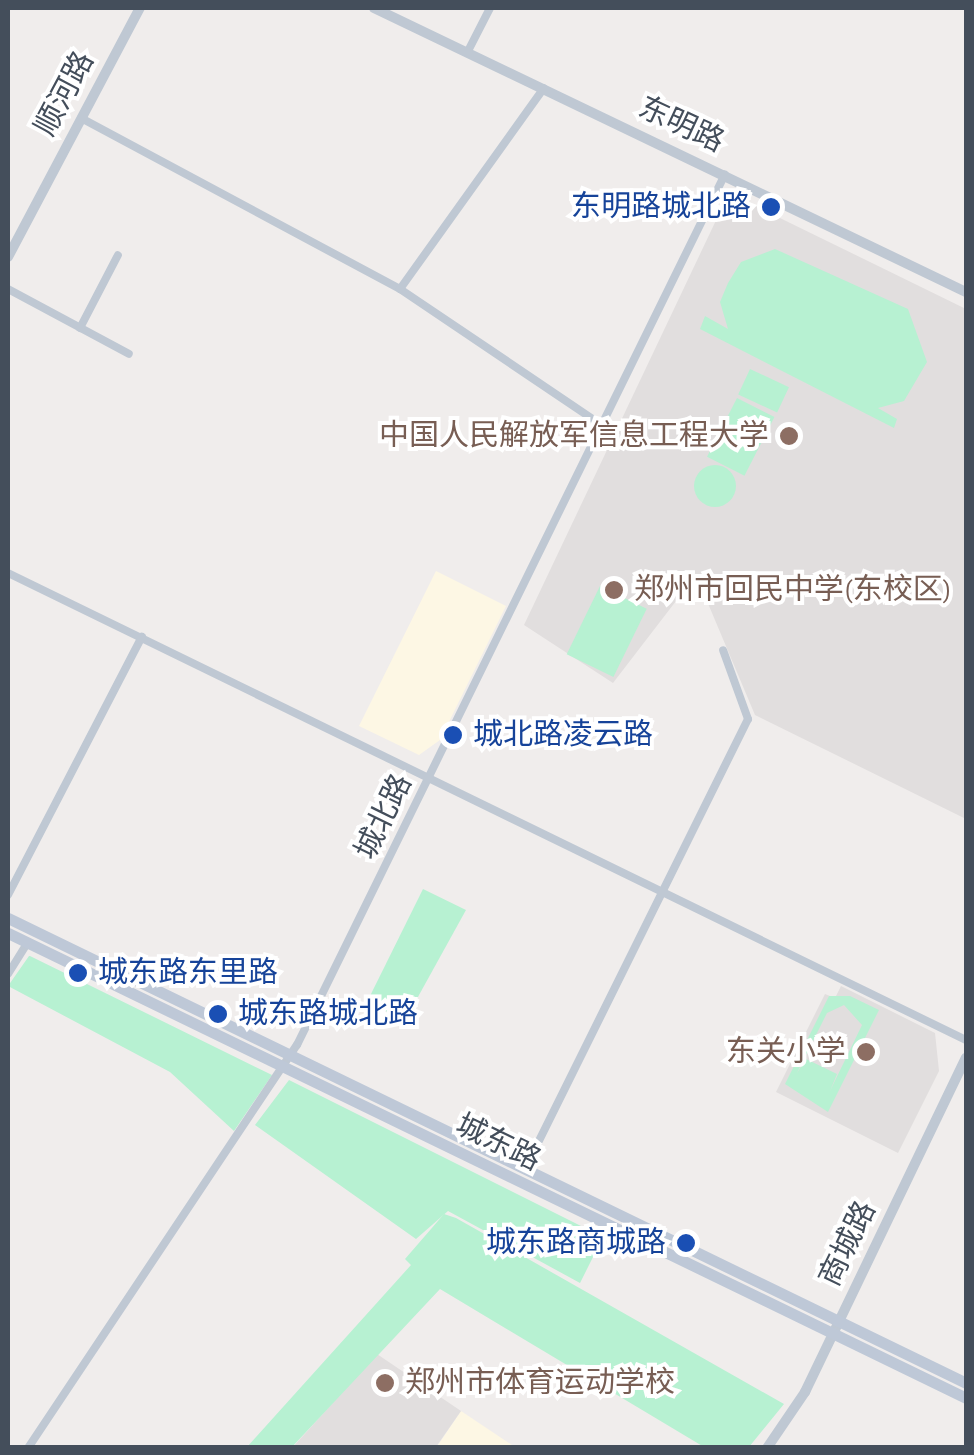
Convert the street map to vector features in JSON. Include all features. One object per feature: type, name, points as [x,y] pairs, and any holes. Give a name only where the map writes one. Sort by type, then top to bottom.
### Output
[{"type":"main road","name":"城东路","points":[[8,918],[287,1061],[836,1327],[966,1383]]},
{"type":"main road","name":"城东路","points":[[8,933],[525,1169],[836,1327],[966,1398]]},
{"type":"street","name":"顺河路","points":[[8,257],[140,8]]},
{"type":"street","name":"东明路","points":[[374,8],[966,292]]},
{"type":"street","points":[[467,53],[490,8]]},
{"type":"street","points":[[400,289],[544,88]]},
{"type":"street","points":[[81,118],[400,289],[602,425]]},
{"type":"street","name":"城北路","points":[[28,1448],[287,1061],[726,174]]},
{"type":"street","points":[[80,328],[118,254]]},
{"type":"street","points":[[8,289],[129,354]]},
{"type":"street","points":[[8,573],[966,1040]]},
{"type":"street","points":[[8,895],[142,637]]},
{"type":"street","points":[[525,1169],[748,720],[723,650]]},
{"type":"street","points":[[8,974],[27,943]]},
{"type":"street","name":"商城路","points":[[768,1448],[836,1327],[966,1058]]},
{"type":"shaded area","name":"中国人民解放军信息工程大学","points":[[729,193],[966,309],[966,819],[755,715],[696,575],[613,683],[524,625]]},
{"type":"shaded area","points":[[436,571],[506,606],[440,740],[419,755],[359,726]]},
{"type":"shaded area","name":"东关小学","points":[[841,986],[935,1033],[939,1071],[898,1153],[776,1092],[825,994],[835,998]]},
{"type":"shaded area","name":"郑州市体育运动学校","points":[[377,1354],[461,1411],[436,1447],[292,1448]]},
{"type":"shaded area","points":[[461,1411],[515,1447],[436,1448]]},
{"type":"green space","points":[[775,249],[908,309],[927,362],[904,401],[878,408],[897,419],[894,428],[700,329],[705,316],[728,329],[720,302],[728,283],[741,262]]},
{"type":"green space","points":[[750,369],[789,387],[777,413],[738,394]]},
{"type":"green space","points":[[737,398],[774,417],[744,476],[707,457]]},
{"type":"green space","points":[[715,465],[730,471],[736,486],[730,501],[715,507],[700,501],[694,486],[700,471]]},
{"type":"green space","points":[[600,586],[647,609],[613,677],[567,654]]},
{"type":"green space","points":[[423,889],[466,910],[403,1024],[369,998]]},
{"type":"green space","points":[[29,956],[272,1075],[234,1131],[170,1072],[8,986]]},
{"type":"green space","points":[[829,996],[850,996],[879,1010],[828,1112],[785,1084]],"holes":[[[844,1005],[862,1025],[830,1091],[837,1074],[806,1059],[797,1073],[827,1013]]]},
{"type":"green space","points":[[289,1080],[603,1237],[580,1283],[448,1211],[416,1239],[255,1125]]},
{"type":"green space","points":[[444,1214],[784,1404],[749,1447],[704,1447],[440,1289],[292,1447],[247,1447],[411,1265],[405,1259]]},
{"type":"place","name":"东明路城北路","points":[[771,207]]},
{"type":"place","name":"中国人民解放军信息工程大学","points":[[789,436]]},
{"type":"place","name":"郑州市回民中学(东校区)","points":[[614,590]]},
{"type":"place","name":"城北路凌云路","points":[[453,735]]},
{"type":"place","name":"城东路东里路","points":[[78,973]]},
{"type":"place","name":"城东路城北路","points":[[218,1014]]},
{"type":"place","name":"东关小学","points":[[866,1052]]},
{"type":"place","name":"城东路商城路","points":[[686,1243]]},
{"type":"place","name":"郑州市体育运动学校","points":[[385,1383]]}]
